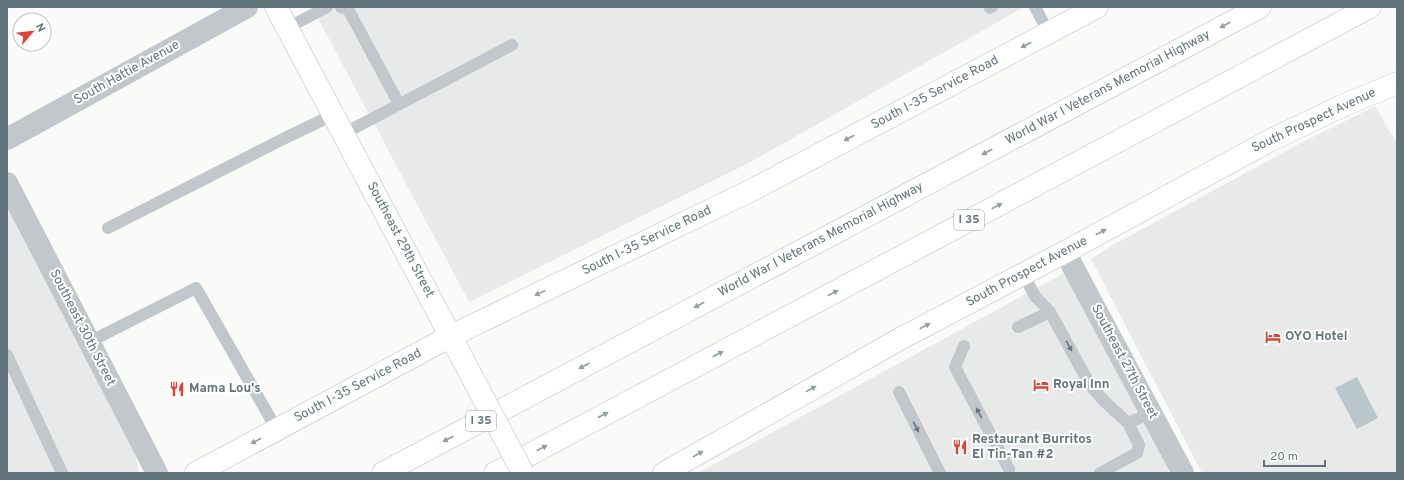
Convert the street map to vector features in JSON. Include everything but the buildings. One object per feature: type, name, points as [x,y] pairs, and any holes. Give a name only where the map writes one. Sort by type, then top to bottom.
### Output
[{"type":"main road","name":"Southeast 29th Street","points":[[276,7],[523,473]]},
{"type":"main road","name":"South I-35 Service Road","points":[[196,473],[451,336],[756,188],[1098,7]]},
{"type":"main road","name":"World War I Veterans Memorial Highway","points":[[383,473],[1260,7]]},
{"type":"main road","name":"I 35","points":[[495,473],[1370,7]]},
{"type":"main road","name":"South Prospect Avenue","points":[[664,473],[898,340],[1065,252],[1269,141],[1342,106],[1397,83]]},
{"type":"street","name":"South Hattie Avenue","points":[[7,139],[248,7]]},
{"type":"street","name":"Southeast 30th Street","points":[[7,183],[157,473]]},
{"type":"street","name":"Southeast 27th Street","points":[[1065,252],[1183,473]]},
{"type":"lane","points":[[287,28],[327,7]]},
{"type":"lane","points":[[341,7],[348,9],[400,104]]},
{"type":"lane","points":[[1035,7],[1049,33]]},
{"type":"lane","points":[[108,228],[286,138],[338,124],[400,104],[512,44]]},
{"type":"lane","points":[[1023,274],[1035,296],[1050,312],[1090,384],[1104,401],[1128,423],[1139,445],[1137,453],[1100,473]]},
{"type":"lane","points":[[89,342],[196,288],[277,430]]},
{"type":"lane","points":[[1018,328],[1050,312]]},
{"type":"lane","points":[[964,346],[955,367],[1009,469],[1009,473]]},
{"type":"lane","points":[[7,355],[62,473]]},
{"type":"lane","points":[[899,392],[940,473]]},
{"type":"lane","points":[[1128,423],[1151,413]]},
{"type":"shaded area","points":[[312,7],[1024,7],[747,164],[469,302]]},
{"type":"shaded area","points":[[1375,106],[1397,144],[1397,473],[1202,473],[1091,259],[1113,245],[1299,144]]},
{"type":"shaded area","points":[[7,203],[135,454],[139,473],[7,473]]},
{"type":"shaded area","points":[[1064,273],[1171,470],[1164,473],[698,473]]},
{"type":"shaded area","points":[[1357,377],[1378,418],[1357,429],[1335,388]]},
{"type":"place","name":"OYO Hotel","points":[[1273,337]]},
{"type":"place","name":"Royal Inn","points":[[1041,385]]},
{"type":"place","name":"Mama Lou's","points":[[177,389]]},
{"type":"place","name":"Restaurant Burritos El Tin-Tan #2","points":[[960,447]]}]
